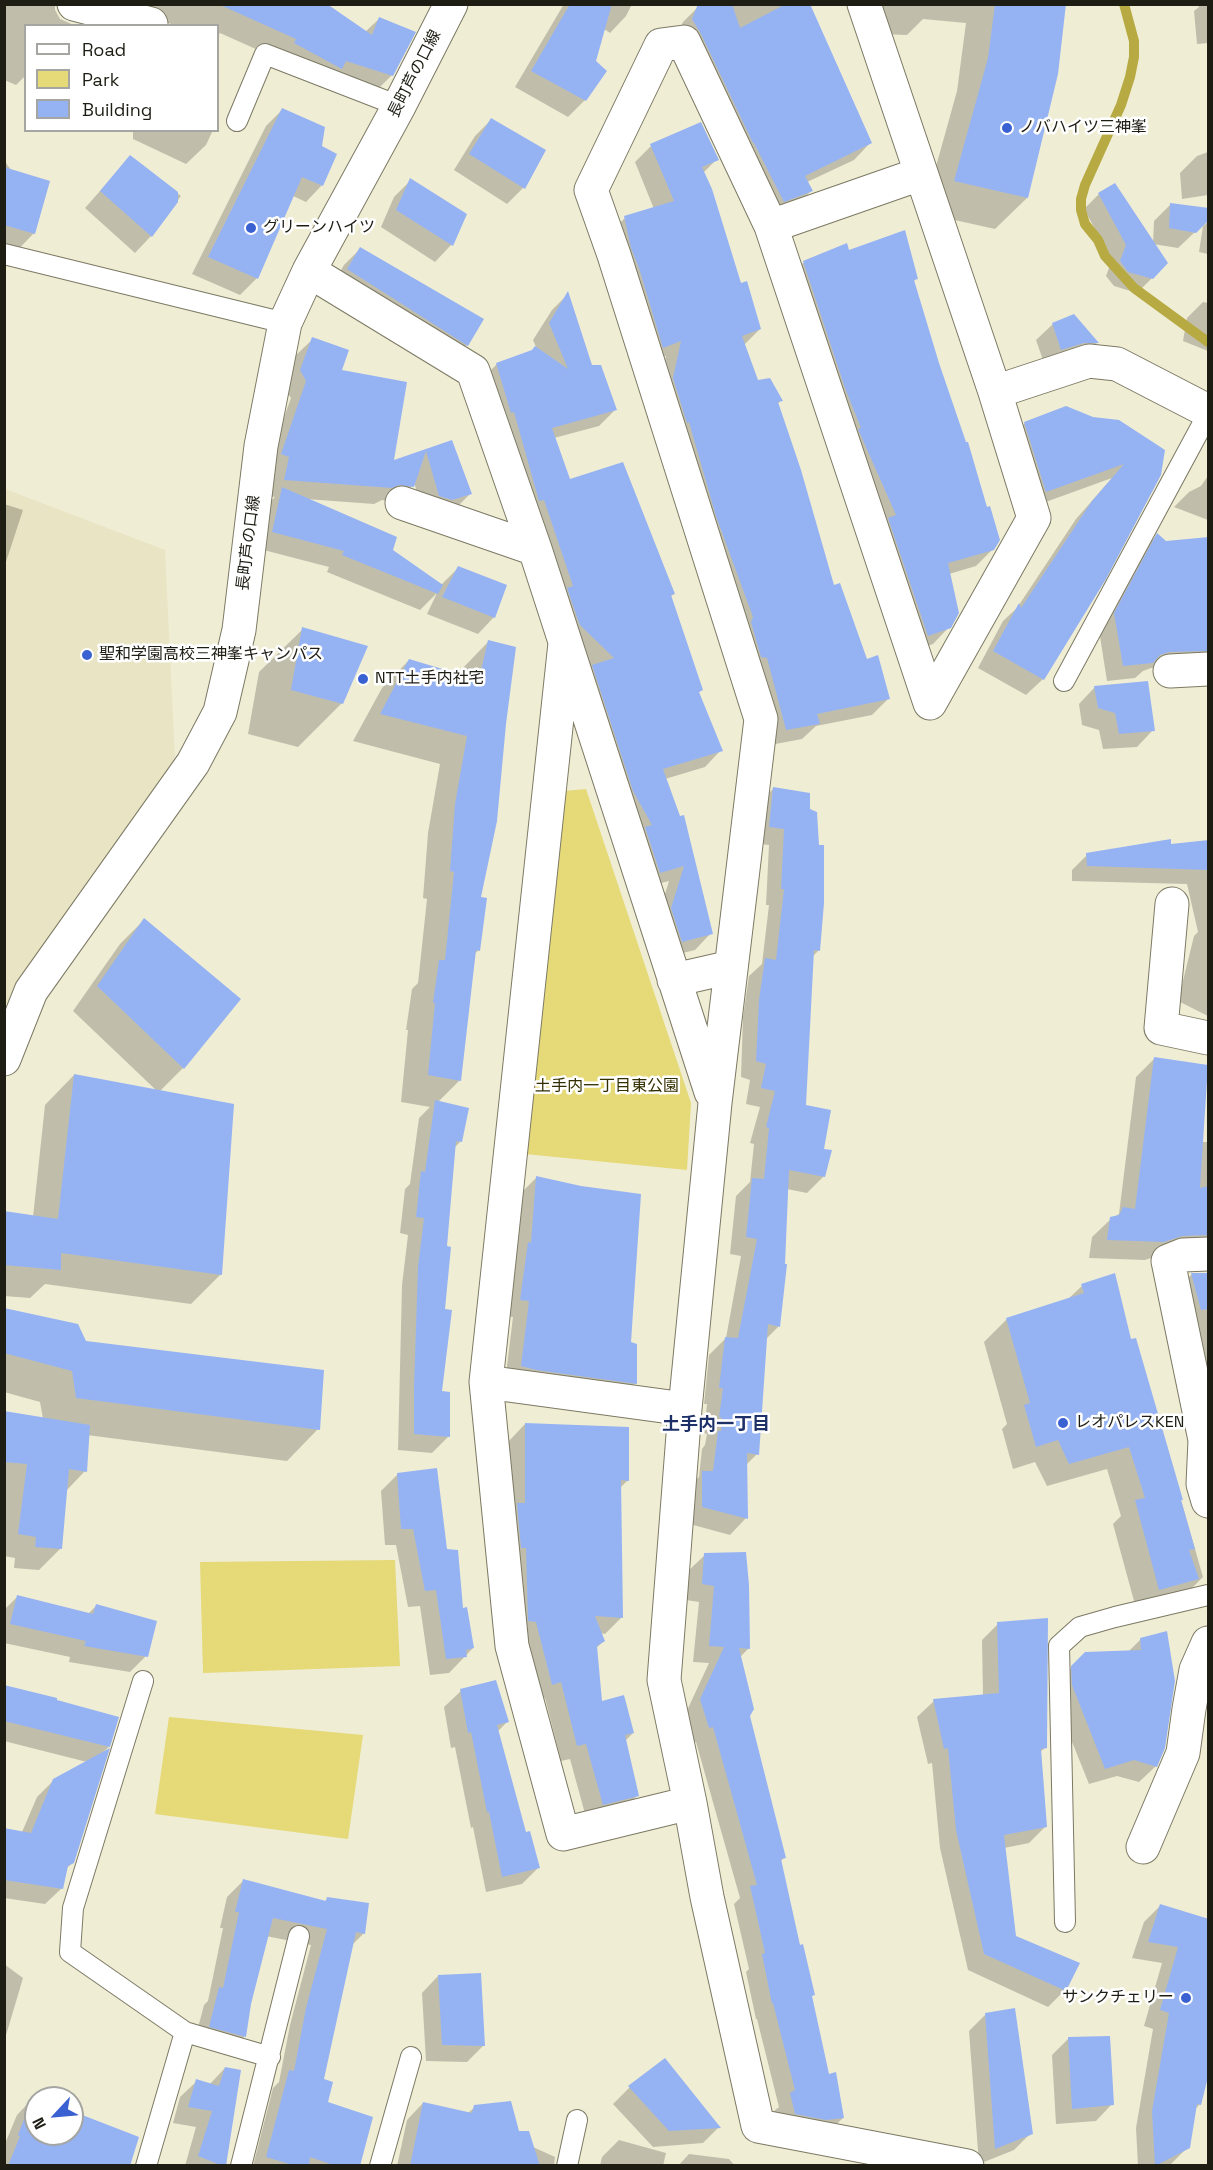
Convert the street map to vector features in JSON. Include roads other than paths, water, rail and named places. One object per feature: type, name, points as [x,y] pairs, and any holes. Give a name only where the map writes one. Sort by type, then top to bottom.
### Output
[{"type":"street","points":[[74,4],[151,24]]},
{"type":"street","points":[[864,4],[1034,518],[930,703],[771,226],[684,42],[661,45],[591,190],[761,719],[715,1103],[685,1409],[664,1680],[707,1896],[758,2126],[950,2164]]},
{"type":"street","name":"長町芦の口線","points":[[4,1059],[31,991],[193,763],[220,712],[239,630],[261,446],[285,322],[309,271],[399,106],[445,6]]},
{"type":"street","points":[[771,226],[920,174]]},
{"type":"street","points":[[309,271],[473,371],[535,549],[715,1103]]},
{"type":"street","points":[[994,392],[1089,361],[1117,364],[1209,413]]},
{"type":"street","points":[[402,503],[535,549]]},
{"type":"street","points":[[565,643],[486,1382],[512,1646],[563,1834],[690,1803]]},
{"type":"street","points":[[1170,671],[1209,669]]},
{"type":"street","points":[[1172,904],[1161,1028],[1209,1038]]},
{"type":"street","points":[[674,980],[731,967]]},
{"type":"street","points":[[1209,1254],[1183,1255],[1168,1261],[1207,1439],[1203,1484],[1209,1501]]},
{"type":"street","points":[[486,1382],[685,1409]]},
{"type":"street","points":[[1143,1847],[1183,1753],[1196,1670],[1209,1643]]},
{"type":"lane","points":[[237,121],[265,54],[399,106]]},
{"type":"lane","points":[[4,254],[285,322]]},
{"type":"lane","points":[[1064,681],[1209,413]]},
{"type":"lane","points":[[1065,1922],[1059,1646],[1080,1627],[1209,1596]]},
{"type":"lane","points":[[143,1681],[73,1908],[70,1952],[185,2032],[270,2056]]},
{"type":"lane","points":[[241,2166],[299,1936]]},
{"type":"lane","points":[[146,2166],[185,2032]]},
{"type":"lane","points":[[380,2166],[411,2057]]},
{"type":"lane","points":[[567,2166],[577,2120]]},
{"type":"waterway","points":[[1124,4],[1134,41],[1130,77],[1121,105],[1085,185],[1081,210],[1085,224],[1098,240],[1105,256],[1134,288],[1208,342]]},
{"type":"place","name":"ノバハイツ三神峯","points":[[1007,128]]},
{"type":"place","name":"グリーンハイツ","points":[[251,228]]},
{"type":"place","name":"聖和学園高校三神峯キャンパス","points":[[87,655]]},
{"type":"place","name":"NTT土手内社宅","points":[[363,679]]},
{"type":"place","name":"レオパレスKEN","points":[[1063,1423]]},
{"type":"place","name":"サンクチェリー","points":[[1186,1998]]},
{"type":"district","name":"土手内一丁目","points":[[716,1425]]},
{"type":"park label","name":"土手内一丁目東公園","points":[[607,1087]]}]
